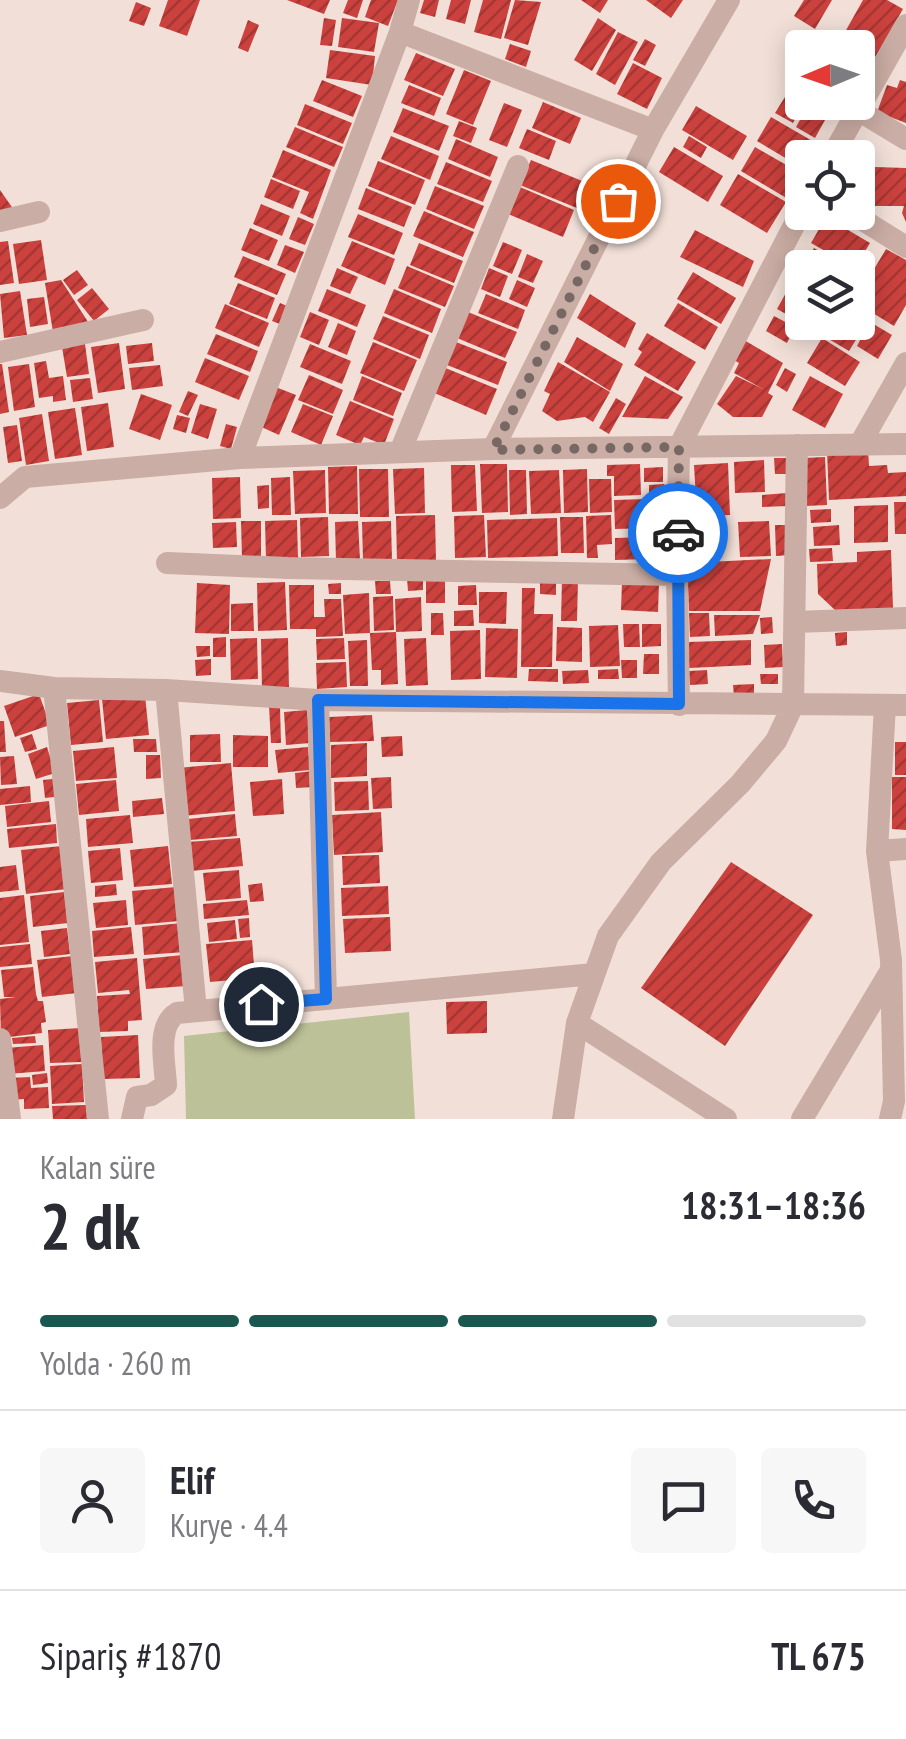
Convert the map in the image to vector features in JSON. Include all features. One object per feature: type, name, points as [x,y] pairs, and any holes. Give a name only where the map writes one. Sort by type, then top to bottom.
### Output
[{"type":"street","points":[[240,458],[410,0]]},
{"type":"street","points":[[493,450],[653,130],[728,0]]},
{"type":"street","points":[[875,80],[906,25]]},
{"type":"street","points":[[400,32],[653,130]]},
{"type":"street","points":[[875,120],[906,139]]},
{"type":"street","points":[[400,452],[518,166]]},
{"type":"street","points":[[0,221],[39,212]]},
{"type":"street","points":[[875,227],[906,246]]},
{"type":"street","points":[[679,704],[679,447],[792,230]]},
{"type":"street","points":[[0,352],[144,320]]},
{"type":"street","points":[[860,444],[906,364]]},
{"type":"street","points":[[0,498],[25,477],[240,458],[906,444]]},
{"type":"street","points":[[563,1119],[577,1023],[608,936],[660,862],[740,784],[776,741],[793,705],[796,445]]},
{"type":"street","points":[[167,562],[677,575]]},
{"type":"street","points":[[794,622],[906,618]]},
{"type":"street","points":[[0,682],[318,700],[896,705],[877,851],[896,962],[897,1106]]},
{"type":"street","points":[[54,688],[98,1119]]},
{"type":"street","points":[[166,690],[196,1010]]},
{"type":"street","points":[[318,700],[326,999]]},
{"type":"street","points":[[877,851],[906,849]]},
{"type":"street","points":[[802,1119],[896,962]]},
{"type":"street","points":[[132,1119],[137,1097],[151,1095],[166,1085],[164,1028],[177,1013],[594,974]]},
{"type":"street","points":[[577,1023],[726,1119]]},
{"type":"street","points":[[0,1039],[10,1119]]},
{"type":"green space","points":[[409,1012],[415,1119],[186,1119],[184,1036]]},
{"type":"building","points":[[168,0],[200,0],[187,36],[159,26]]},
{"type":"building","points":[[287,0],[330,0],[324,14]]},
{"type":"building","points":[[348,0],[363,0],[357,18],[343,13]]},
{"type":"building","points":[[371,0],[398,0],[388,26],[365,17]]},
{"type":"building","points":[[424,0],[439,0],[435,17],[420,13]]},
{"type":"building","points":[[451,0],[471,0],[465,24],[446,19]]},
{"type":"building","points":[[483,0],[511,0],[501,39],[474,32]]},
{"type":"building","points":[[515,0],[541,2],[528,45],[504,38]]},
{"type":"building","points":[[581,0],[608,0],[600,13]]},
{"type":"building","points":[[646,0],[683,0],[671,18]]},
{"type":"building","points":[[804,0],[832,0],[815,29],[794,16]]},
{"type":"building","points":[[863,0],[887,0],[903,9],[875,58],[875,30],[846,30]]},
{"type":"building","points":[[136,2],[151,8],[144,26],[129,21]]},
{"type":"building","points":[[324,18],[336,20],[332,46],[320,45]]},
{"type":"building","points":[[342,18],[379,23],[374,52],[338,47]]},
{"type":"building","points":[[598,18],[616,30],[592,71],[574,60]]},
{"type":"building","points":[[248,20],[259,25],[248,52],[238,48]]},
{"type":"building","points":[[618,32],[638,42],[615,85],[596,74]]},
{"type":"building","points":[[645,39],[656,45],[645,66],[633,60]]},
{"type":"building","points":[[510,44],[531,51],[526,67],[505,59]]},
{"type":"building","points":[[330,50],[375,56],[372,85],[326,78]]},
{"type":"building","points":[[416,53],[455,69],[443,96],[404,80]]},
{"type":"building","points":[[633,63],[662,78],[647,109],[617,94]]},
{"type":"building","points":[[464,70],[491,81],[473,125],[446,114]]},
{"type":"building","points":[[322,80],[362,96],[353,117],[313,101]]},
{"type":"building","points":[[900,80],[906,82],[906,123],[877,112],[887,85],[897,88]]},
{"type":"building","points":[[409,85],[441,98],[434,116],[401,103]]},
{"type":"building","points":[[785,97],[785,119],[775,113]]},
{"type":"building","points":[[543,102],[581,118],[570,144],[532,128]]},
{"type":"building","points":[[504,103],[522,110],[507,147],[489,140]]},
{"type":"building","points":[[305,104],[352,123],[343,144],[297,125]]},
{"type":"building","points":[[696,106],[747,136],[733,160],[682,130]]},
{"type":"building","points":[[403,108],[449,126],[439,151],[393,132]]},
{"type":"building","points":[[771,117],[811,140],[785,140],[785,158],[757,141]]},
{"type":"building","points":[[800,120],[825,120],[815,138],[796,127]]},
{"type":"building","points":[[459,121],[477,128],[471,143],[453,136]]},
{"type":"building","points":[[295,127],[343,147],[334,167],[286,147]]},
{"type":"building","points":[[527,129],[556,141],[549,160],[519,148]]},
{"type":"building","points":[[391,136],[439,156],[430,180],[381,159]]},
{"type":"building","points":[[689,136],[707,147],[701,158],[683,147]]},
{"type":"building","points":[[456,139],[498,157],[490,177],[448,159]]},
{"type":"building","points":[[674,147],[723,176],[708,202],[659,172]]},
{"type":"building","points":[[755,147],[785,164],[785,197],[741,171]]},
{"type":"building","points":[[283,150],[331,170],[313,219],[300,213],[309,192],[272,177]]},
{"type":"building","points":[[531,160],[587,183],[577,208],[520,185]]},
{"type":"building","points":[[378,161],[425,180],[415,205],[368,186]]},
{"type":"building","points":[[446,162],[492,181],[483,202],[437,184]]},
{"type":"building","points":[[875,167],[906,168],[906,222],[904,206],[875,206]]},
{"type":"building","points":[[738,174],[785,201],[767,233],[720,205]]},
{"type":"building","points":[[271,179],[300,191],[293,209],[264,197]]},
{"type":"building","points":[[435,186],[484,206],[474,229],[426,209]]},
{"type":"building","points":[[520,187],[574,210],[563,237],[508,214]]},
{"type":"building","points":[[366,188],[412,207],[404,227],[358,209]]},
{"type":"building","points":[[0,190],[14,210],[0,215]]},
{"type":"building","points":[[261,204],[290,216],[282,236],[253,224]]},
{"type":"building","points":[[424,211],[474,232],[463,257],[413,236]]},
{"type":"building","points":[[358,214],[403,233],[394,255],[348,237]]},
{"type":"building","points":[[298,217],[314,224],[305,245],[289,239]]},
{"type":"building","points":[[250,228],[278,240],[269,261],[241,250]]},
{"type":"building","points":[[695,230],[754,261],[743,287],[680,257]]},
{"type":"building","points":[[818,230],[848,230],[870,243],[866,250],[823,250],[811,243]]},
{"type":"building","points":[[41,240],[47,280],[19,284],[13,244]]},
{"type":"building","points":[[8,241],[14,283],[0,285],[0,242]]},
{"type":"building","points":[[352,241],[395,259],[385,285],[341,266]]},
{"type":"building","points":[[503,242],[522,250],[512,274],[493,266]]},
{"type":"building","points":[[419,243],[463,261],[454,283],[410,265]]},
{"type":"building","points":[[285,245],[304,252],[295,273],[277,265]]},
{"type":"building","points":[[886,249],[906,260],[906,305],[894,326],[875,314],[875,268]]},
{"type":"building","points":[[527,254],[543,261],[533,283],[518,277]]},
{"type":"building","points":[[243,256],[286,274],[277,295],[234,277]]},
{"type":"building","points":[[407,266],[454,286],[445,307],[398,288]]},
{"type":"building","points":[[337,268],[358,277],[350,294],[330,286]]},
{"type":"building","points":[[489,268],[508,276],[500,297],[481,289]]},
{"type":"building","points":[[77,270],[88,285],[74,295],[63,280]]},
{"type":"building","points":[[693,272],[736,298],[721,324],[677,299]]},
{"type":"building","points":[[61,280],[90,325],[53,332],[45,283]]},
{"type":"building","points":[[517,280],[535,288],[527,307],[509,299]]},
{"type":"building","points":[[238,283],[275,298],[267,319],[229,304]]},
{"type":"building","points":[[92,288],[109,309],[94,321],[77,300]]},
{"type":"building","points":[[327,289],[366,305],[357,327],[318,311]]},
{"type":"building","points":[[394,289],[441,309],[432,333],[384,313]]},
{"type":"building","points":[[20,291],[27,335],[4,338],[0,294]]},
{"type":"building","points":[[486,294],[525,310],[518,329],[478,313]]},
{"type":"building","points":[[590,294],[636,323],[625,348],[577,318]]},
{"type":"building","points":[[785,295],[785,313],[777,309]]},
{"type":"building","points":[[44,297],[48,324],[30,327],[27,299]]},
{"type":"building","points":[[280,303],[292,308],[285,326],[272,321]]},
{"type":"building","points":[[678,303],[718,327],[705,350],[664,326]]},
{"type":"building","points":[[225,304],[269,323],[259,347],[215,328]]},
{"type":"building","points":[[310,312],[329,320],[319,345],[300,337]]},
{"type":"building","points":[[468,312],[517,332],[505,358],[457,338]]},
{"type":"building","points":[[383,316],[429,335],[420,359],[373,339]]},
{"type":"building","points":[[774,316],[785,322],[785,340],[788,340],[787,343],[766,331]]},
{"type":"building","points":[[338,323],[356,331],[347,355],[328,347]]},
{"type":"building","points":[[875,325],[892,335],[878,359],[857,346],[860,340],[875,340]]},
{"type":"building","points":[[647,333],[696,362],[678,391],[634,365]]},
{"type":"building","points":[[216,334],[258,351],[250,372],[207,354]]},
{"type":"building","points":[[577,337],[623,364],[610,391],[564,362]]},
{"type":"building","points":[[744,340],[783,363],[768,393],[773,396],[762,417],[733,417],[717,404],[736,376],[763,389],[734,373],[739,363],[732,359]]},
{"type":"building","points":[[821,340],[860,362],[845,386],[807,363]]},
{"type":"building","points":[[830,340],[856,340],[849,351]]},
{"type":"building","points":[[373,342],[417,360],[404,391],[360,373]]},
{"type":"building","points":[[456,342],[507,362],[498,385],[447,365]]},
{"type":"building","points":[[119,343],[125,389],[98,393],[91,347]]},
{"type":"building","points":[[152,343],[154,361],[128,364],[126,346]]},
{"type":"building","points":[[85,344],[89,374],[67,377],[62,347]]},
{"type":"building","points":[[310,344],[351,361],[342,384],[300,367]]},
{"type":"building","points":[[205,358],[249,376],[239,400],[195,382]]},
{"type":"building","points":[[46,361],[49,378],[63,376],[66,400],[53,402],[53,396],[39,398],[34,363]]},
{"type":"building","points":[[558,362],[610,392],[593,422],[585,417],[557,421],[542,411],[550,394],[544,391]]},
{"type":"building","points":[[0,364],[9,412],[0,414]]},
{"type":"building","points":[[29,364],[35,407],[14,411],[8,367]]},
{"type":"building","points":[[160,365],[163,386],[132,390],[129,368]]},
{"type":"building","points":[[443,367],[497,389],[486,415],[432,392]]},
{"type":"building","points":[[785,368],[796,374],[787,392],[776,385]]},
{"type":"building","points":[[309,375],[343,390],[333,414],[298,400]]},
{"type":"building","points":[[362,376],[402,393],[393,416],[353,400]]},
{"type":"building","points":[[645,376],[683,397],[668,419],[622,417]]},
{"type":"building","points":[[810,376],[843,394],[825,428],[792,410]]},
{"type":"building","points":[[90,378],[93,399],[73,402],[70,380]]},
{"type":"building","points":[[273,386],[296,395],[279,435],[257,425]]},
{"type":"building","points":[[188,391],[198,395],[188,416],[179,412]]},
{"type":"building","points":[[141,394],[172,405],[160,440],[129,429]]},
{"type":"building","points":[[616,398],[626,404],[609,434],[599,428]]},
{"type":"building","points":[[350,401],[394,419],[384,445],[364,437],[360,445],[336,435]]},
{"type":"building","points":[[108,403],[114,447],[87,451],[81,407]]},
{"type":"building","points":[[200,404],[217,409],[208,439],[191,433]]},
{"type":"building","points":[[303,404],[333,416],[321,445],[291,432]]},
{"type":"building","points":[[75,408],[82,455],[55,459],[48,412]]},
{"type":"building","points":[[42,414],[49,461],[26,465],[19,418]]},
{"type":"building","points":[[177,415],[190,418],[186,433],[173,429]]},
{"type":"building","points":[[226,424],[237,427],[231,449],[220,446]]},
{"type":"building","points":[[17,425],[22,461],[8,463],[3,427]]},
{"type":"building","points":[[868,448],[869,466],[887,465],[888,473],[906,472],[906,496],[829,500],[827,450]]},
{"type":"building","points":[[825,457],[827,505],[805,506],[803,458]]},
{"type":"building","points":[[774,458],[791,458],[792,474],[775,474]]},
{"type":"building","points":[[764,460],[765,492],[735,493],[734,462]]},
{"type":"building","points":[[728,463],[730,515],[697,516],[694,465]]},
{"type":"building","points":[[480,464],[507,464],[508,512],[482,513]]},
{"type":"building","points":[[640,464],[641,495],[614,496],[614,476],[607,476],[607,465]]},
{"type":"building","points":[[451,465],[475,465],[477,511],[452,512]]},
{"type":"building","points":[[357,466],[358,514],[329,514],[328,467]]},
{"type":"building","points":[[663,467],[663,482],[644,482],[644,468]]},
{"type":"building","points":[[424,468],[425,513],[395,514],[393,469]]},
{"type":"building","points":[[359,469],[388,469],[389,517],[360,517]]},
{"type":"building","points":[[587,469],[588,512],[564,513],[563,470]]},
{"type":"building","points":[[325,470],[326,513],[295,514],[293,471]]},
{"type":"building","points":[[509,470],[526,470],[527,514],[510,515]]},
{"type":"building","points":[[559,470],[561,513],[531,514],[529,471]]},
{"type":"building","points":[[240,477],[241,518],[213,519],[212,478]]},
{"type":"building","points":[[290,477],[291,515],[272,515],[271,478]]},
{"type":"building","points":[[589,479],[611,479],[612,512],[590,513]]},
{"type":"building","points":[[664,484],[665,498],[649,499],[649,485]]},
{"type":"building","points":[[269,485],[269,508],[258,509],[257,486]]},
{"type":"building","points":[[787,493],[788,506],[762,507],[762,495]]},
{"type":"building","points":[[647,499],[647,528],[615,529],[614,500]]},
{"type":"building","points":[[894,502],[906,502],[906,534],[895,534]]},
{"type":"building","points":[[648,505],[660,505],[661,524],[649,524]]},
{"type":"building","points":[[888,505],[888,542],[854,543],[854,506]]},
{"type":"building","points":[[831,509],[831,522],[811,523],[810,510]]},
{"type":"building","points":[[435,515],[436,561],[397,562],[396,516]]},
{"type":"building","points":[[484,515],[486,557],[455,558],[454,516]]},
{"type":"building","points":[[611,515],[612,544],[597,545],[598,558],[587,558],[586,516]]},
{"type":"building","points":[[328,517],[329,556],[301,557],[300,518]]},
{"type":"building","points":[[560,517],[583,517],[584,553],[561,553]]},
{"type":"building","points":[[557,518],[558,556],[488,558],[487,520]]},
{"type":"building","points":[[297,520],[298,559],[266,560],[265,521]]},
{"type":"building","points":[[241,521],[261,521],[261,557],[242,558]]},
{"type":"building","points":[[358,521],[360,560],[336,561],[335,522]]},
{"type":"building","points":[[391,521],[392,560],[363,561],[362,522]]},
{"type":"building","points":[[769,521],[771,556],[740,557],[738,522]]},
{"type":"building","points":[[236,522],[237,547],[213,548],[212,523]]},
{"type":"building","points":[[775,525],[789,525],[790,555],[776,556]]},
{"type":"building","points":[[839,525],[840,545],[814,546],[813,527]]},
{"type":"building","points":[[652,531],[666,531],[667,561],[653,561]]},
{"type":"building","points":[[647,537],[648,559],[615,560],[615,538]]},
{"type":"building","points":[[693,539],[703,539],[704,558],[693,559]]},
{"type":"building","points":[[832,548],[833,561],[810,562],[809,549]]},
{"type":"building","points":[[891,550],[893,608],[835,610],[818,594],[817,564],[857,562],[857,552]]},
{"type":"building","points":[[771,559],[760,611],[689,611],[687,563]]},
{"type":"building","points":[[407,578],[423,578],[423,590],[408,591]]},
{"type":"building","points":[[445,579],[445,603],[426,603],[426,580]]},
{"type":"building","points":[[562,579],[578,580],[577,621],[561,621]]},
{"type":"building","points":[[540,580],[556,581],[556,595],[540,594]]},
{"type":"building","points":[[375,581],[390,581],[391,594],[376,594]]},
{"type":"building","points":[[285,582],[287,630],[258,631],[257,583]]},
{"type":"building","points":[[622,582],[659,583],[658,612],[621,610]]},
{"type":"building","points":[[197,583],[230,585],[229,634],[195,633]]},
{"type":"building","points":[[341,583],[341,594],[329,594],[328,584]]},
{"type":"building","points":[[289,585],[314,585],[314,617],[325,617],[324,599],[341,599],[343,636],[316,637],[316,629],[290,629]]},
{"type":"building","points":[[476,585],[477,605],[458,605],[458,586]]},
{"type":"building","points":[[522,588],[535,588],[534,614],[553,614],[552,667],[521,667]]},
{"type":"building","points":[[479,592],[507,592],[506,624],[479,623]]},
{"type":"building","points":[[369,593],[370,633],[345,634],[343,595]]},
{"type":"building","points":[[393,596],[394,630],[374,631],[373,597]]},
{"type":"building","points":[[421,597],[422,631],[396,632],[395,599]]},
{"type":"building","points":[[253,603],[254,631],[231,631],[231,604]]},
{"type":"building","points":[[473,610],[474,626],[454,626],[454,611]]},
{"type":"building","points":[[431,613],[443,613],[444,635],[431,635]]},
{"type":"building","points":[[689,613],[709,613],[710,636],[690,637]]},
{"type":"building","points":[[714,615],[760,615],[753,634],[715,636]]},
{"type":"building","points":[[772,617],[773,633],[761,634],[760,618]]},
{"type":"building","points":[[623,624],[639,624],[640,647],[624,647]]},
{"type":"building","points":[[642,624],[661,624],[661,646],[642,647]]},
{"type":"building","points":[[618,625],[620,666],[590,667],[589,626]]},
{"type":"building","points":[[557,627],[582,628],[582,662],[556,661]]},
{"type":"building","points":[[486,628],[518,629],[517,678],[485,677]]},
{"type":"building","points":[[480,630],[481,679],[451,680],[450,631]]},
{"type":"building","points":[[396,632],[398,684],[381,685],[381,670],[372,670],[370,633]]},
{"type":"building","points":[[847,632],[847,645],[836,646],[835,633]]},
{"type":"building","points":[[226,637],[226,657],[213,657],[213,638]]},
{"type":"building","points":[[257,638],[258,679],[231,680],[230,639]]},
{"type":"building","points":[[288,638],[289,690],[262,691],[261,639]]},
{"type":"building","points":[[344,638],[345,659],[317,660],[316,639]]},
{"type":"building","points":[[426,638],[428,685],[406,686],[404,639]]},
{"type":"building","points":[[367,640],[368,686],[350,686],[348,641]]},
{"type":"building","points":[[751,640],[751,665],[689,668],[688,642]]},
{"type":"building","points":[[782,644],[783,667],[765,668],[764,645]]},
{"type":"building","points":[[196,646],[210,646],[210,656],[197,657]]},
{"type":"building","points":[[644,654],[659,654],[659,674],[643,674]]},
{"type":"building","points":[[211,659],[211,675],[196,676],[195,660]]},
{"type":"building","points":[[621,660],[637,660],[637,678],[622,678]]},
{"type":"building","points":[[346,662],[347,687],[317,689],[316,663]]},
{"type":"building","points":[[529,669],[558,669],[558,682],[528,681]]},
{"type":"building","points":[[618,669],[619,679],[598,679],[598,670]]},
{"type":"building","points":[[588,670],[589,683],[563,684],[562,671]]},
{"type":"building","points":[[707,670],[708,684],[690,685],[689,671]]},
{"type":"building","points":[[760,674],[778,674],[778,684],[761,684]]},
{"type":"building","points":[[754,684],[754,695],[734,696],[733,685]]},
{"type":"building","points":[[39,694],[50,725],[15,737],[4,706]]},
{"type":"building","points":[[145,695],[149,735],[106,739],[102,699]]},
{"type":"building","points":[[99,700],[103,742],[71,745],[67,703]]},
{"type":"building","points":[[269,706],[280,706],[281,743],[271,743]]},
{"type":"building","points":[[307,710],[310,743],[286,745],[284,712]]},
{"type":"building","points":[[372,715],[374,741],[330,742],[329,717]]},
{"type":"building","points":[[0,721],[4,721],[6,752],[0,752]]},
{"type":"building","points":[[32,734],[37,749],[25,752],[20,738]]},
{"type":"building","points":[[220,734],[221,762],[190,762],[190,735]]},
{"type":"building","points":[[233,735],[268,736],[268,767],[233,767]]},
{"type":"building","points":[[402,736],[403,756],[382,757],[381,737]]},
{"type":"building","points":[[133,739],[156,739],[157,752],[134,752]]},
{"type":"building","points":[[895,742],[906,742],[906,775],[895,775]]},
{"type":"building","points":[[367,743],[367,776],[331,778],[331,745]]},
{"type":"building","points":[[47,747],[55,773],[36,779],[28,754]]},
{"type":"building","points":[[114,747],[117,778],[76,781],[73,751]]},
{"type":"building","points":[[308,747],[310,770],[278,773],[275,750]]},
{"type":"building","points":[[146,755],[160,755],[161,778],[146,779]]},
{"type":"building","points":[[14,756],[17,784],[1,785],[0,757]]},
{"type":"building","points":[[231,763],[235,811],[182,816],[178,768]]},
{"type":"building","points":[[313,771],[314,787],[296,788],[295,773]]},
{"type":"building","points":[[391,777],[392,808],[373,809],[371,778]]},
{"type":"building","points":[[892,777],[906,777],[906,830],[892,829]]},
{"type":"building","points":[[61,778],[63,796],[45,798],[43,780]]},
{"type":"building","points":[[282,779],[284,814],[253,816],[250,782]]},
{"type":"building","points":[[116,780],[119,811],[79,815],[76,784]]},
{"type":"building","points":[[368,781],[369,810],[335,811],[334,782]]},
{"type":"building","points":[[30,786],[31,802],[0,805],[0,789]]},
{"type":"building","points":[[162,798],[164,814],[133,817],[132,801]]},
{"type":"building","points":[[49,801],[51,822],[7,827],[5,806]]},
{"type":"building","points":[[381,812],[383,852],[334,855],[332,815]]},
{"type":"building","points":[[235,814],[237,836],[190,840],[188,819]]},
{"type":"building","points":[[130,815],[133,843],[88,847],[86,819]]},
{"type":"building","points":[[56,824],[57,843],[9,848],[7,829]]},
{"type":"building","points":[[240,838],[243,866],[191,871],[188,842]]},
{"type":"building","points":[[62,846],[67,889],[26,894],[21,850]]},
{"type":"building","points":[[168,846],[172,884],[134,887],[130,850]]},
{"type":"building","points":[[120,848],[123,880],[91,883],[88,851]]},
{"type":"building","points":[[379,855],[380,883],[343,885],[342,856]]},
{"type":"building","points":[[731,862],[813,915],[725,1046],[641,988]]},
{"type":"building","points":[[16,865],[19,890],[0,892],[0,867]]},
{"type":"building","points":[[239,870],[241,898],[206,901],[203,873]]},
{"type":"building","points":[[262,883],[264,901],[250,902],[248,885]]},
{"type":"building","points":[[116,884],[117,895],[95,897],[95,886]]},
{"type":"building","points":[[388,886],[389,914],[342,916],[341,888]]},
{"type":"building","points":[[176,887],[179,921],[135,925],[132,891]]},
{"type":"building","points":[[64,892],[68,923],[33,927],[30,896]]},
{"type":"building","points":[[24,895],[29,942],[0,945],[0,898]]},
{"type":"building","points":[[126,900],[128,925],[96,928],[93,903]]},
{"type":"building","points":[[247,900],[249,915],[204,919],[203,904]]},
{"type":"building","points":[[390,917],[391,951],[345,953],[343,919]]},
{"type":"building","points":[[249,918],[250,937],[240,938],[238,919]]},
{"type":"building","points":[[235,920],[237,939],[209,942],[207,923]]},
{"type":"building","points":[[182,923],[185,952],[144,955],[142,927]]},
{"type":"building","points":[[131,927],[134,954],[94,957],[92,931]]},
{"type":"building","points":[[67,928],[70,954],[44,957],[41,931]]},
{"type":"building","points":[[252,940],[255,978],[210,982],[206,944]]},
{"type":"building","points":[[30,944],[32,964],[0,967],[0,947]]},
{"type":"building","points":[[183,955],[186,986],[146,989],[143,959]]},
{"type":"building","points":[[73,956],[77,993],[42,997],[37,960]]},
{"type":"building","points":[[137,958],[142,1020],[128,1021],[128,1031],[99,1032],[97,996],[130,994],[129,990],[98,993],[95,962]]},
{"type":"building","points":[[33,967],[36,994],[38,1001],[43,1001],[46,1022],[41,1023],[42,1033],[1,1038],[0,999],[16,997],[4,997],[1,970]]},
{"type":"building","points":[[487,1001],[487,1033],[447,1034],[446,1002]]},
{"type":"building","points":[[80,1028],[82,1062],[50,1063],[48,1030]]},
{"type":"building","points":[[138,1035],[140,1078],[103,1079],[101,1037]]},
{"type":"building","points":[[35,1036],[36,1043],[13,1044],[12,1038]]},
{"type":"building","points":[[43,1045],[45,1071],[8,1074],[6,1048]]},
{"type":"building","points":[[82,1064],[84,1102],[52,1104],[50,1066]]},
{"type":"building","points":[[47,1073],[48,1083],[33,1085],[32,1075]]},
{"type":"building","points":[[30,1077],[31,1088],[48,1087],[49,1108],[24,1109],[24,1099],[10,1100],[9,1078]]},
{"type":"building","points":[[86,1105],[87,1119],[53,1119],[52,1106]]},
{"type":"way so far","points":[[618,201],[493,450],[679,447],[678,533]]},
{"type":"route","points":[[261,1004],[326,999],[318,700],[679,704],[678,533]]}]
